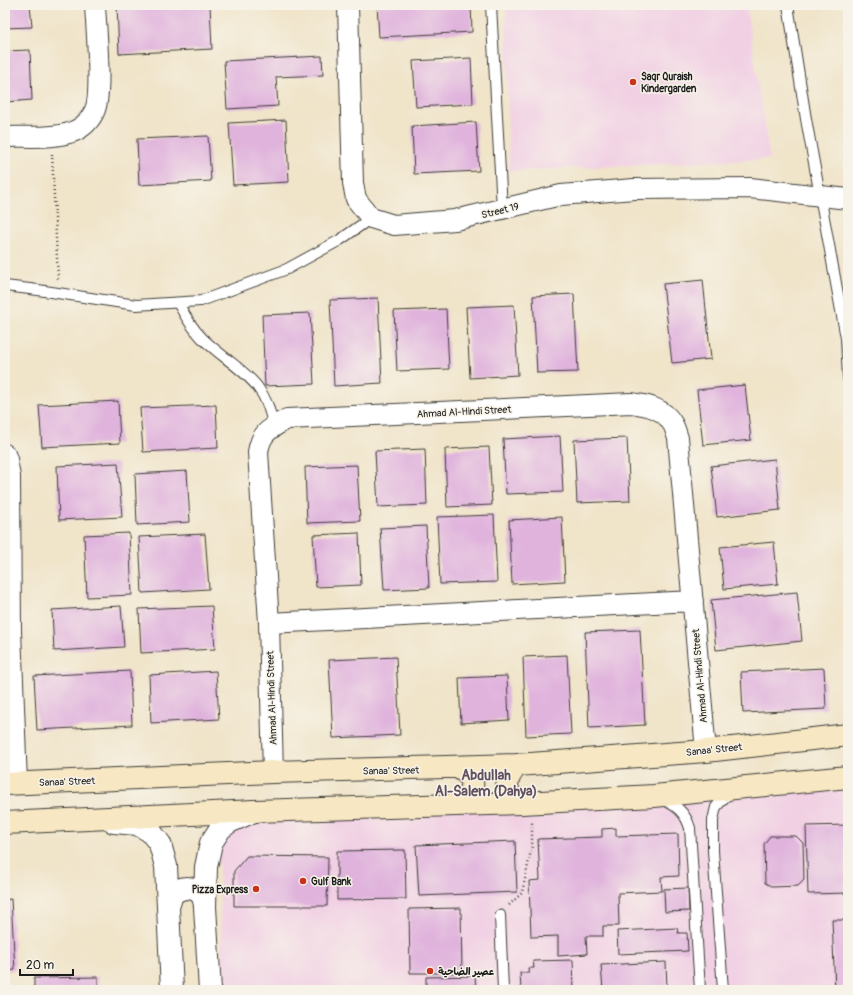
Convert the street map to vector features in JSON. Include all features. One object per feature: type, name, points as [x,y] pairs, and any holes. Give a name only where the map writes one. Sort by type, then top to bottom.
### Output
[{"type":"main road","name":"Sanaa' Street","points":[[11,784],[274,772],[459,768],[517,765],[706,751],[848,735]]},
{"type":"main road","points":[[517,765],[511,773],[507,788],[509,794],[514,799],[527,803]]},
{"type":"main road","points":[[456,805],[464,801],[470,794],[473,787],[471,778],[466,772],[459,768]]},
{"type":"main road","points":[[5,823],[254,811],[527,803],[654,796],[848,777]]},
{"type":"street","points":[[5,137],[51,136],[70,133],[85,125],[95,111],[98,98],[98,81],[95,5]]},
{"type":"street","points":[[348,5],[354,183],[356,199],[371,218]]},
{"type":"street","name":"Street 19","points":[[371,218],[394,225],[455,220],[561,195],[634,189],[750,188],[848,199]]},
{"type":"street","name":"Ahmad Al-Hindi Street","points":[[274,772],[269,623],[258,452],[259,443],[264,434],[287,419],[631,403],[649,406],[662,412],[672,423],[678,438],[706,751]]},
{"type":"street","points":[[5,454],[10,478],[8,631],[11,784]]},
{"type":"street","points":[[269,623],[693,601]]},
{"type":"street","points":[[210,990],[205,907],[206,867],[211,843],[220,829],[224,826],[254,811]]},
{"type":"street","points":[[88,820],[137,824],[150,831],[160,844],[166,866],[172,990]]},
{"type":"street","points":[[168,904],[172,895],[179,889],[188,888],[197,891],[203,898],[205,907]]},
{"type":"lane","points":[[491,5],[502,210]]},
{"type":"lane","points":[[788,5],[820,196],[846,338],[848,378]]},
{"type":"lane","points":[[5,286],[136,305],[201,301],[287,269],[340,240],[371,218]]},
{"type":"lane","points":[[178,303],[202,338],[254,381],[262,391],[272,414],[273,427]]},
{"type":"lane","points":[[723,990],[713,851],[713,820],[716,807],[725,797],[738,788]]},
{"type":"lane","points":[[654,796],[681,810],[687,818],[690,828],[700,990]]},
{"type":"lane","points":[[500,915],[503,990]]},
{"type":"path","points":[[51,136],[58,293]]},
{"type":"path","points":[[500,915],[522,892],[532,846],[527,803]]},
{"type":"shaded area","name":"Saqr Quraish Kindergarden","points":[[506,5],[746,5],[770,159],[509,171]]},
{"type":"shaded area","points":[[848,788],[848,990],[223,990],[218,846],[228,830],[255,817],[725,797]]},
{"type":"building","points":[[5,5],[30,5],[32,27],[5,28]]},
{"type":"building","points":[[117,5],[210,5],[212,49],[119,54]]},
{"type":"building","points":[[377,5],[471,5],[472,32],[379,37]]},
{"type":"building","points":[[30,50],[32,100],[5,102],[5,51]]},
{"type":"building","points":[[322,56],[323,75],[276,77],[278,106],[227,109],[224,61]]},
{"type":"building","points":[[471,58],[473,104],[416,107],[413,61]]},
{"type":"building","points":[[286,120],[289,182],[233,185],[229,123]]},
{"type":"building","points":[[476,122],[479,171],[414,174],[412,126]]},
{"type":"building","points":[[208,136],[211,181],[139,185],[137,139]]},
{"type":"building","points":[[703,280],[711,359],[672,363],[663,284]]},
{"type":"building","points":[[574,294],[578,372],[537,373],[533,296]]},
{"type":"building","points":[[378,298],[382,383],[334,386],[330,300]]},
{"type":"building","points":[[514,305],[518,375],[470,378],[466,307]]},
{"type":"building","points":[[446,309],[449,369],[397,371],[394,311]]},
{"type":"building","points":[[310,313],[314,384],[265,386],[262,315]]},
{"type":"building","points":[[745,385],[751,440],[703,445],[697,390]]},
{"type":"building","points":[[118,401],[120,443],[42,447],[39,405]]},
{"type":"building","points":[[216,405],[218,448],[143,452],[140,408]]},
{"type":"building","points":[[560,436],[563,492],[506,494],[503,439]]},
{"type":"building","points":[[627,438],[630,501],[577,503],[574,440]]},
{"type":"building","points":[[489,447],[492,505],[447,507],[445,449]]},
{"type":"building","points":[[425,449],[427,505],[378,507],[375,451]]},
{"type":"building","points":[[775,459],[780,510],[717,517],[711,466]]},
{"type":"building","points":[[118,463],[122,517],[59,520],[57,466]]},
{"type":"building","points":[[357,465],[360,521],[307,523],[305,467]]},
{"type":"building","points":[[187,471],[190,522],[137,525],[135,474]]},
{"type":"building","points":[[494,515],[497,582],[440,584],[437,517]]},
{"type":"building","points":[[562,517],[565,581],[512,584],[509,520]]},
{"type":"building","points":[[426,526],[429,588],[384,590],[380,528]]},
{"type":"building","points":[[129,533],[132,595],[87,597],[84,535]]},
{"type":"building","points":[[359,533],[361,585],[316,587],[313,535]]},
{"type":"building","points":[[205,534],[209,589],[142,593],[139,537]]},
{"type":"building","points":[[774,542],[778,584],[724,589],[720,547]]},
{"type":"building","points":[[797,592],[802,641],[716,650],[711,600]]},
{"type":"building","points":[[121,606],[124,647],[54,651],[52,610]]},
{"type":"building","points":[[212,606],[215,649],[141,653],[139,609]]},
{"type":"building","points":[[640,630],[645,725],[589,728],[585,632]]},
{"type":"building","points":[[567,655],[571,734],[526,736],[523,657]]},
{"type":"building","points":[[396,657],[400,735],[333,738],[329,660]]},
{"type":"building","points":[[824,668],[826,709],[743,713],[741,672]]},
{"type":"building","points":[[130,671],[132,725],[37,730],[34,676]]},
{"type":"building","points":[[216,671],[219,719],[151,723],[149,675]]},
{"type":"building","points":[[507,676],[509,720],[461,723],[459,678]]},
{"type":"building","points":[[848,825],[848,893],[808,894],[806,826]]},
{"type":"building","points":[[616,828],[616,836],[678,834],[679,876],[661,877],[662,891],[618,893],[619,926],[603,926],[603,936],[586,936],[587,954],[558,956],[558,936],[531,937],[529,881],[540,880],[538,839],[602,837],[602,829]]},
{"type":"building","points":[[770,836],[796,836],[803,843],[804,880],[798,886],[773,887],[765,883],[764,844]]},
{"type":"building","points":[[515,841],[517,892],[419,896],[416,845]]},
{"type":"building","points":[[405,850],[406,899],[337,900],[337,851]]},
{"type":"building","points":[[247,856],[328,857],[327,906],[234,906],[234,871]]},
{"type":"building","points":[[688,888],[689,911],[665,912],[664,889]]},
{"type":"building","points":[[11,899],[15,970],[5,971],[5,900]]},
{"type":"building","points":[[461,908],[462,973],[410,973],[409,909]]},
{"type":"building","points":[[832,920],[848,920],[848,990],[835,990]]},
{"type":"building","points":[[677,928],[678,933],[687,933],[688,951],[618,954],[617,931]]},
{"type":"building","points":[[573,960],[574,990],[521,990],[520,973],[529,973],[528,968],[534,968],[533,961]]},
{"type":"building","points":[[666,962],[667,990],[603,990],[601,965]]},
{"type":"building","points":[[475,976],[476,990],[426,990],[426,977]]},
{"type":"building","points":[[98,977],[98,990],[34,990],[34,978]]},
{"type":"place","name":"Saqr Quraish Kindergarden","points":[[633,82]]},
{"type":"place","name":"Gulf Bank","points":[[303,881]]},
{"type":"place","name":"Pizza Express","points":[[256,889]]},
{"type":"place","name":"عصير الضاحية","points":[[430,971]]},
{"type":"district","name":"Abdullah Al-Salem (Dahya)","points":[[486,784]]}]
